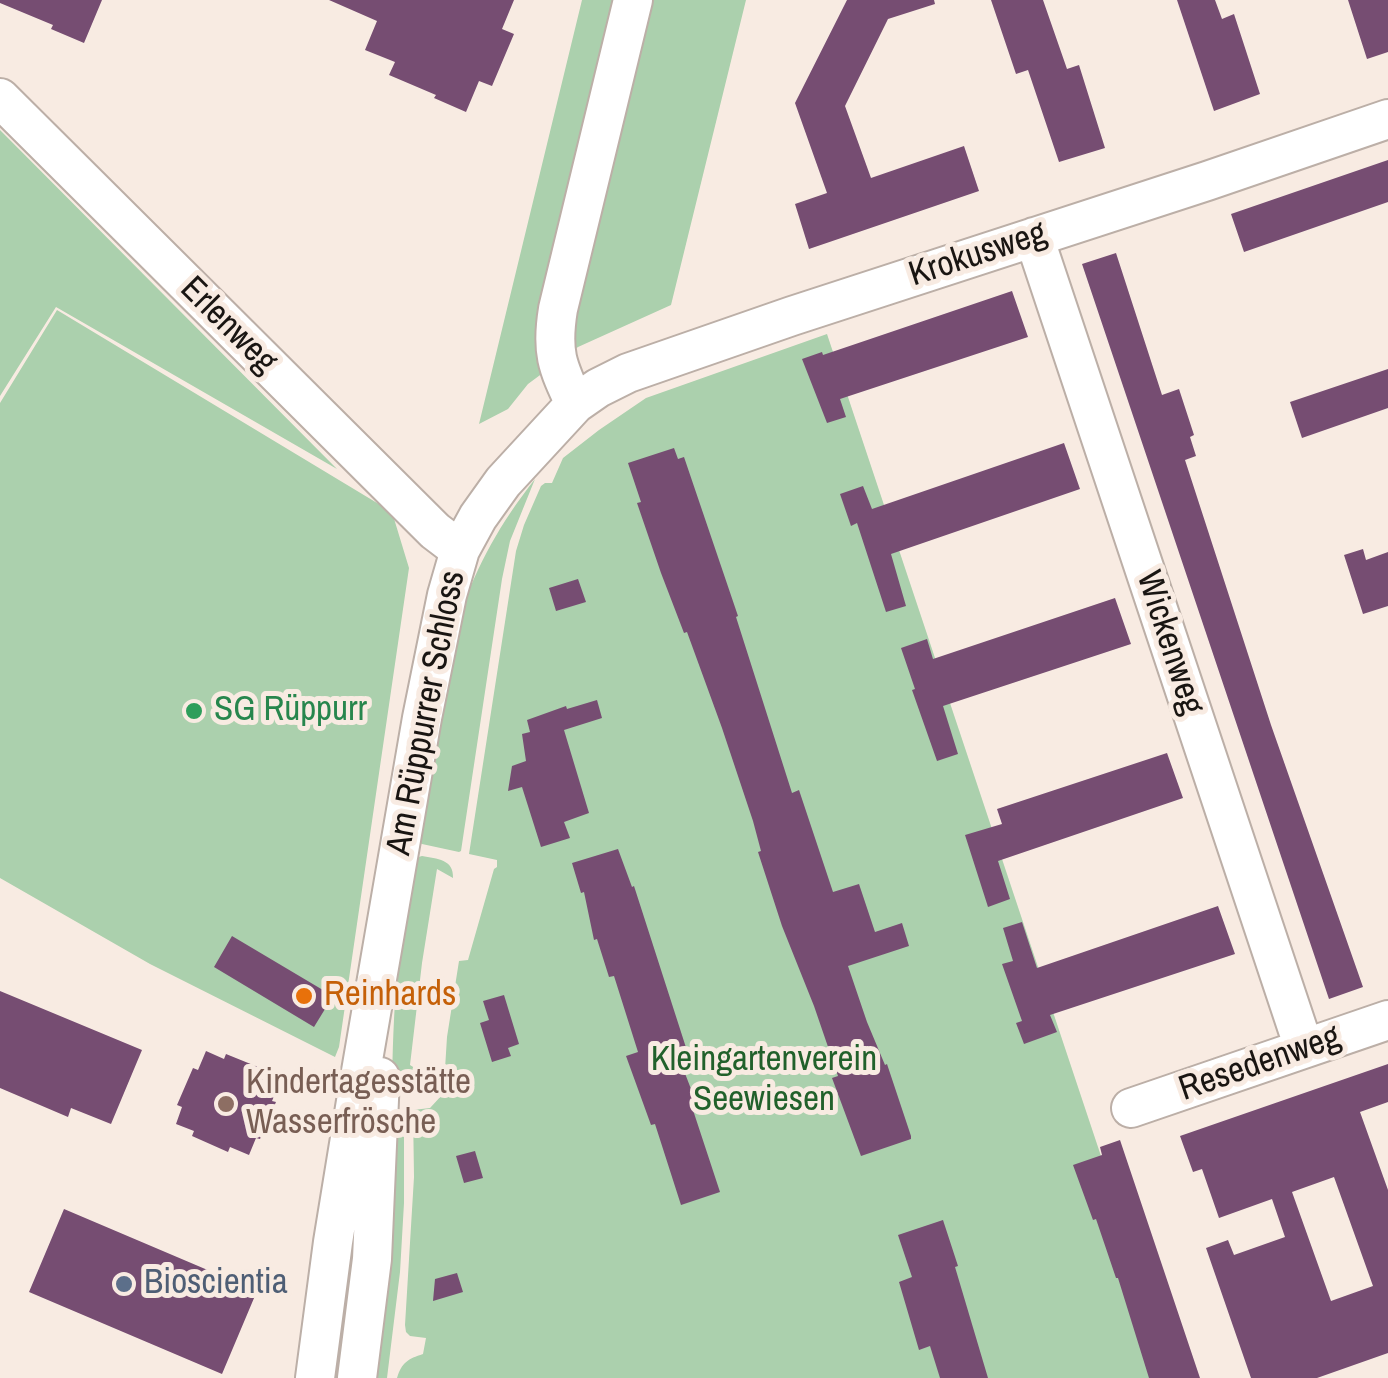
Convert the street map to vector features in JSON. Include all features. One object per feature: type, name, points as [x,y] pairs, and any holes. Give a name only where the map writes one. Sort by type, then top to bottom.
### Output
[{"type":"street","points":[[574,404],[555,358],[554,334],[633,0]]},
{"type":"street","name":"Erlenweg","points":[[0,98],[434,532],[460,550]]},
{"type":"street","name":"Krokusweg","points":[[574,404],[598,388],[656,362],[1388,119]]},
{"type":"street","name":"Wickenweg","points":[[1034,237],[1304,1048]]},
{"type":"street","name":"Am Rüppurrer Schloss","points":[[315,1378],[342,1189],[422,718],[447,595],[460,550],[503,482],[574,404]]},
{"type":"street","name":"Am Rüppurrer Schloss","points":[[356,1378],[372,1259],[385,940]]},
{"type":"street","name":"Resedenweg","points":[[1131,1108],[1388,1020]]},
{"type":"street","name":"Am Rüppurrer Schloss","points":[[298,1378],[325,1308]]},
{"type":"green space","points":[[582,0],[746,0],[671,305],[578,347],[528,384],[508,409],[479,424]]},
{"type":"green space","points":[[0,130],[337,469],[56,307],[0,396]]},
{"type":"green space","name":"SG Rüppurr","points":[[57,310],[392,512],[409,568],[335,1057],[150,964],[0,878],[0,403]]},
{"type":"green space","name":"Kleingartenverein Seewiesen","points":[[827,334],[1175,1378],[397,1378],[406,1362],[423,1354],[426,1338],[410,1336],[405,1325],[414,1177],[413,1110],[430,1108],[442,1095],[459,961],[468,960],[497,867],[497,860],[469,854],[516,551],[524,525],[541,486],[552,483],[563,458],[646,398]]},
{"type":"green space","points":[[535,479],[510,541],[502,579],[461,851],[422,844],[417,841],[459,616],[491,544]]},
{"type":"green space","points":[[422,856],[448,863],[453,878],[437,869],[422,963],[410,1065],[429,1077],[424,1092],[397,1096],[392,1091],[400,945],[415,858]]},
{"type":"green space","points":[[404,1111],[400,1272],[387,1378],[370,1378],[394,1112]]},
{"type":"building","points":[[0,0],[102,0],[84,43]]},
{"type":"building","points":[[329,0],[514,0],[502,29],[514,34],[492,86],[479,81],[466,112],[389,75],[395,62],[365,50],[377,21]]},
{"type":"building","points":[[847,0],[934,0],[935,4],[888,19],[845,106],[871,178],[964,146],[979,191],[809,249],[795,204],[827,193],[795,103]]},
{"type":"building","points":[[991,0],[1043,0],[1067,69],[1079,65],[1105,148],[1059,162],[1028,70],[1016,74]]},
{"type":"building","points":[[1177,0],[1215,0],[1222,19],[1234,14],[1260,94],[1214,111]]},
{"type":"building","points":[[1348,0],[1388,0],[1388,52],[1367,59]]},
{"type":"building","points":[[1388,160],[1388,202],[1244,252],[1231,214]]},
{"type":"building","points":[[1116,253],[1162,395],[1179,389],[1194,435],[1190,437],[1196,456],[1185,460],[1271,725],[1363,987],[1329,999],[1082,264]]},
{"type":"building","points":[[1012,291],[1028,337],[840,399],[846,417],[827,423],[802,359]]},
{"type":"building","points":[[1388,369],[1388,408],[1302,438],[1290,402]]},
{"type":"building","points":[[1064,443],[1080,489],[891,554],[906,606],[886,612],[857,523],[851,526],[840,494],[863,486],[872,509]]},
{"type":"building","points":[[674,448],[678,459],[684,457],[792,793],[799,790],[833,892],[859,884],[875,932],[902,923],[909,946],[848,966],[911,1136],[861,1156],[832,1078],[838,1076],[814,1006],[782,926],[722,728],[637,503],[641,502],[628,463]]},
{"type":"building","points":[[1363,549],[1366,560],[1388,552],[1388,606],[1363,614],[1344,555]]},
{"type":"building","points":[[578,579],[586,602],[556,611],[549,588]]},
{"type":"building","points":[[1115,598],[1131,644],[943,706],[958,754],[937,761],[901,648],[927,639],[933,659]]},
{"type":"building","points":[[597,700],[602,718],[564,730],[589,813],[564,822],[570,838],[541,847],[522,787],[508,791],[512,766],[526,761],[522,734],[530,732],[527,720]]},
{"type":"building","points":[[1167,753],[1183,798],[998,861],[1010,899],[988,907],[965,835],[1002,824],[997,809]]},
{"type":"building","points":[[618,849],[634,886],[690,1060],[681,1063],[696,1102],[691,1104],[720,1192],[681,1205],[655,1124],[651,1125],[626,1056],[638,1052],[614,976],[609,977],[597,939],[594,940],[584,892],[581,893],[572,863]]},
{"type":"building","points":[[1218,906],[1235,954],[1050,1015],[1057,1032],[1024,1044],[1016,1023],[1022,1021],[1002,964],[1013,961],[1003,928],[1022,922],[1037,968]]},
{"type":"building","points":[[232,936],[333,996],[314,1027],[214,967]]},
{"type":"building","points":[[0,991],[142,1050],[111,1124],[71,1108],[68,1117],[0,1088]]},
{"type":"building","points":[[504,995],[519,1044],[508,1048],[511,1056],[492,1062],[480,1023],[489,1020],[483,1001]]},
{"type":"building","name":"Kindertagesstätte Wasserfrösche","points":[[206,1051],[224,1059],[226,1054],[263,1069],[261,1075],[280,1082],[272,1101],[276,1102],[249,1155],[230,1147],[228,1152],[176,1124],[182,1107],[177,1105],[193,1068],[198,1070]]},
{"type":"building","points":[[1388,1064],[1388,1102],[1360,1112],[1388,1190],[1388,1353],[1317,1378],[1251,1378],[1206,1248],[1228,1240],[1234,1255],[1285,1237],[1272,1199],[1219,1218],[1202,1169],[1193,1172],[1180,1136]],"holes":[[[1334,1177],[1373,1286],[1331,1301],[1292,1192]]]},
{"type":"building","points":[[1120,1140],[1200,1378],[1149,1378],[1118,1278],[1073,1165],[1102,1155],[1100,1147]]},
{"type":"building","points":[[475,1151],[483,1178],[464,1183],[456,1156]]},
{"type":"building","points":[[64,1209],[257,1291],[222,1374],[29,1292]]},
{"type":"building","points":[[943,1220],[988,1378],[940,1378],[930,1346],[919,1350],[899,1282],[912,1277],[898,1235]]},
{"type":"building","points":[[457,1273],[463,1292],[433,1301],[435,1279]]},
{"type":"place","name":"SG Rüppurr","points":[[194,711]]},
{"type":"place","name":"Reinhards","points":[[304,996]]},
{"type":"place","name":"Kindertagesstätte Wasserfrösche","points":[[226,1104]]},
{"type":"place","name":"Bioscientia","points":[[124,1284]]}]
